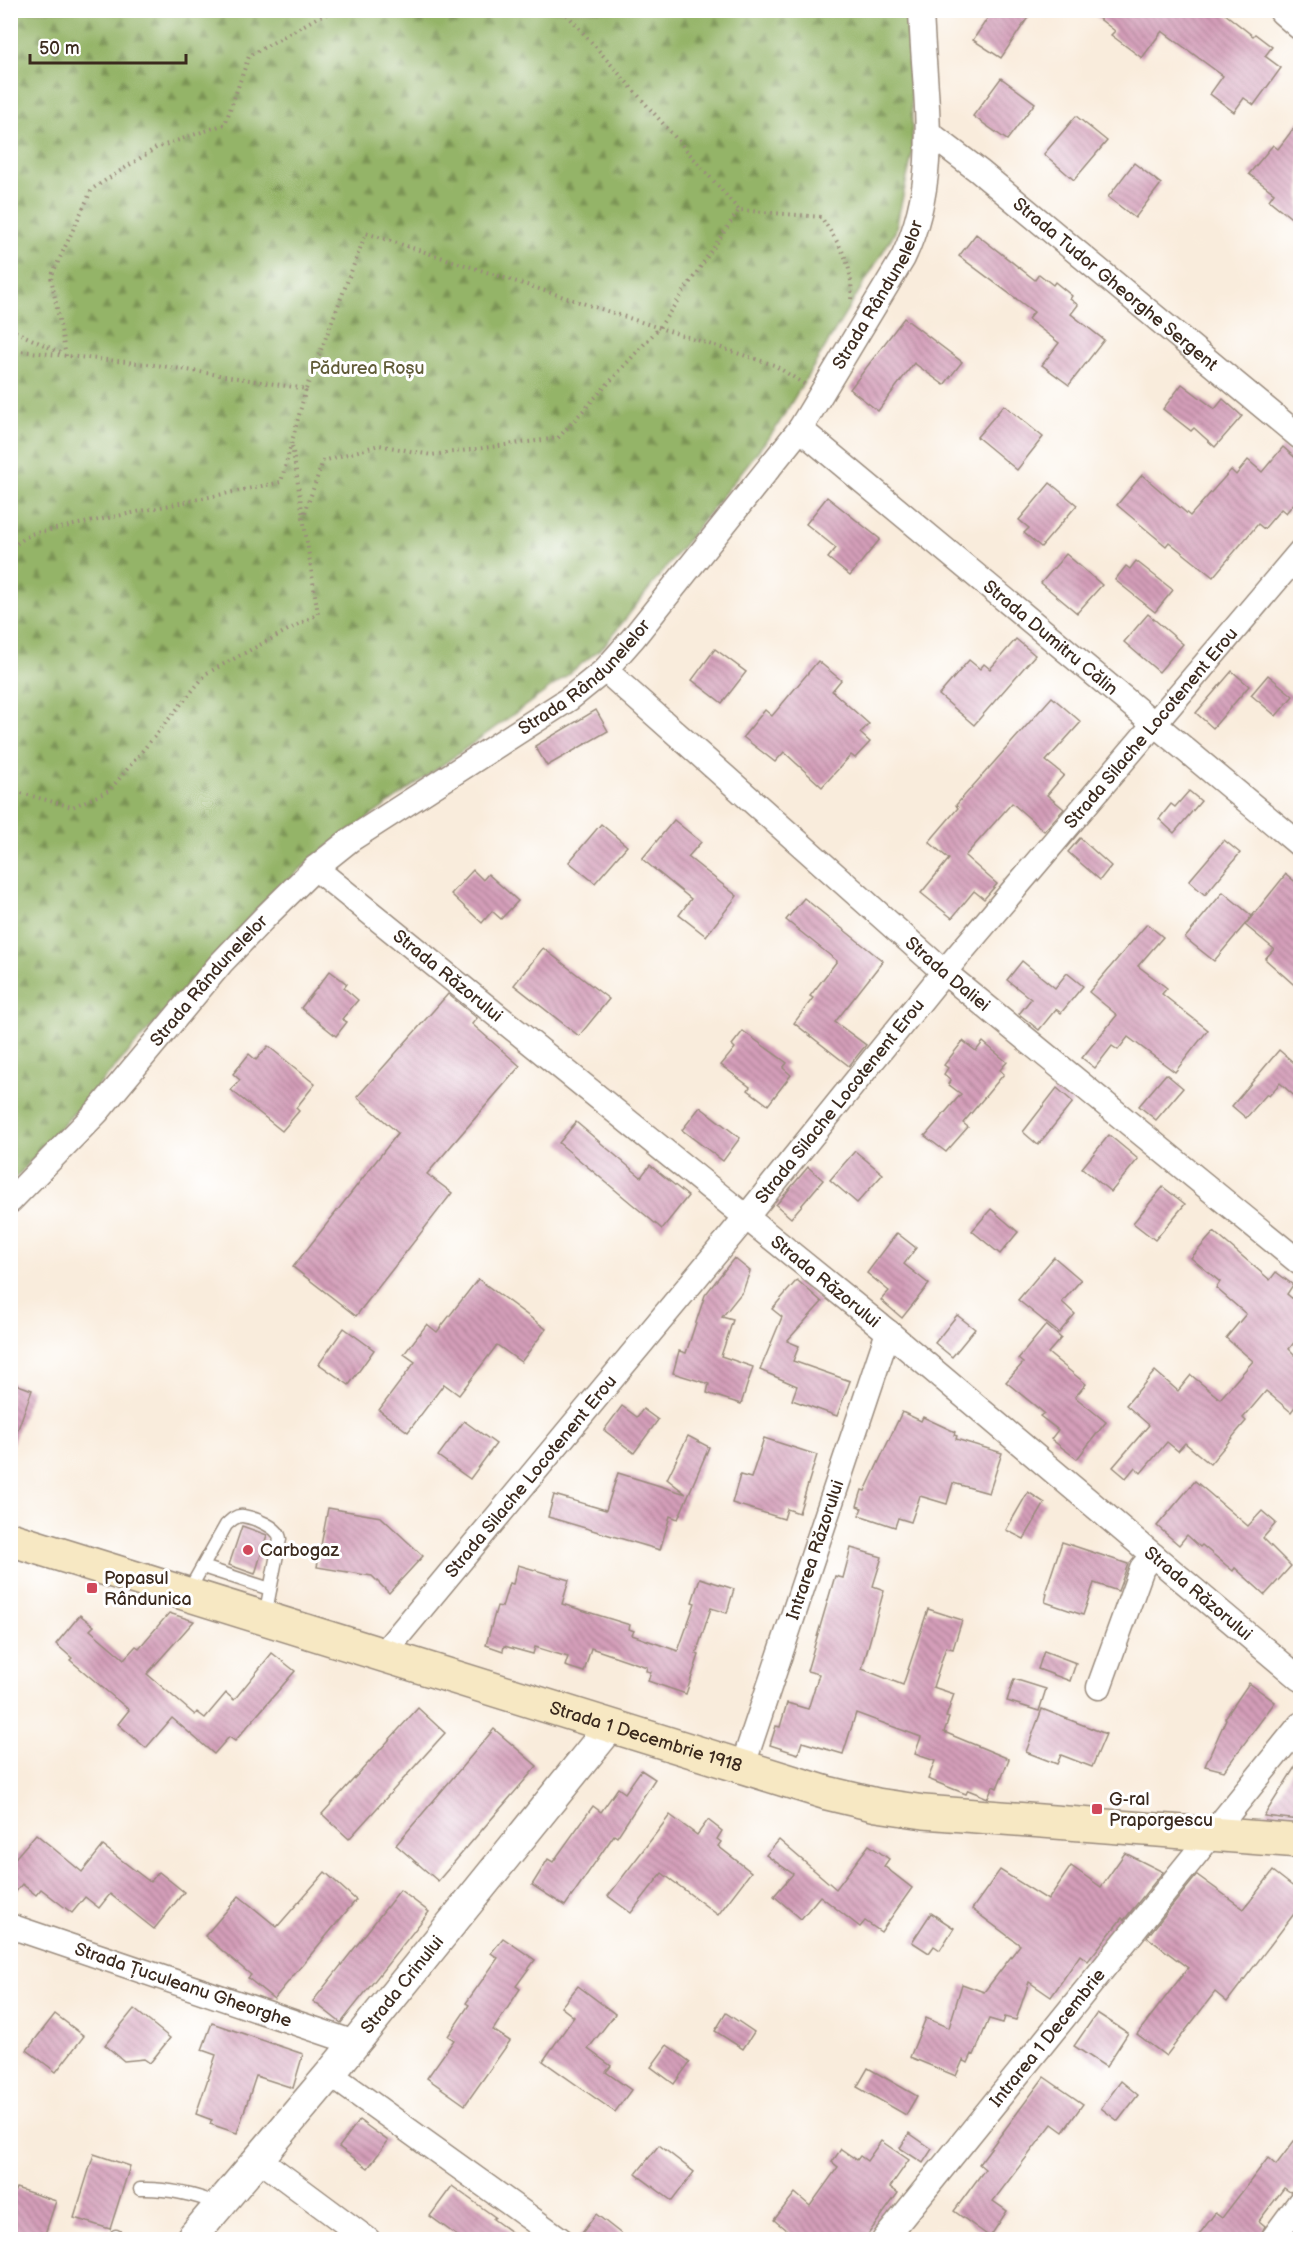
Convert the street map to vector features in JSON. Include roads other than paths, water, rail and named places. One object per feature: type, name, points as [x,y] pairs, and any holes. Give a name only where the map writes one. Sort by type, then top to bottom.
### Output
[{"type":"main road","name":"Strada 1 Decembrie 1918","points":[[10,1539],[195,1581],[267,1603],[382,1654],[742,1768],[877,1805],[1025,1821],[1300,1841]]},
{"type":"street","name":"Strada Rândunelelor","points":[[10,1201],[97,1112],[221,963],[315,868],[350,840],[569,699],[605,670],[800,429],[903,258],[914,235],[925,186],[929,133],[921,10]]},
{"type":"street","points":[[1284,10],[1300,24]]},
{"type":"street","name":"Strada Tudor Gheorghe Sergent","points":[[929,133],[979,171],[1300,437]]},
{"type":"street","name":"Strada Dumitru Călin","points":[[800,429],[1300,845]]},
{"type":"street","name":"Strada Silache Locotenent Erou","points":[[382,1654],[747,1216],[944,972],[1300,552]]},
{"type":"street","name":"Strada Daliei","points":[[605,670],[944,972],[1300,1263]]},
{"type":"street","name":"Strada Răzorului","points":[[315,868],[888,1332],[1300,1679]]},
{"type":"street","name":"Intrarea Răzorului","points":[[742,1768],[888,1332]]},
{"type":"street","points":[[1099,1687],[1142,1568],[1153,1555]]},
{"type":"street","name":"Intrarea 1 Decembrie","points":[[884,2240],[1300,1725]]},
{"type":"street","name":"Strada Crinului","points":[[190,2240],[330,2074],[610,1727]]},
{"type":"street","name":"Strada Țuculeanu Gheorghe","points":[[10,1926],[355,2043]]},
{"type":"street","points":[[330,2074],[561,2240]]},
{"type":"street","points":[[258,2159],[368,2240]]},
{"type":"street","points":[[1272,2240],[1300,2202]]},
{"type":"lane","points":[[195,1581],[226,1525],[232,1518],[242,1516],[275,1528],[279,1532],[280,1539],[267,1603]]},
{"type":"lane","points":[[140,2190],[164,2189],[185,2192],[219,2204]]},
{"type":"place","name":"Carbogaz","points":[[248,1550]]},
{"type":"place","name":"Popasul Rândunica","points":[[92,1588]]},
{"type":"place","name":"G-ral Praporgescu","points":[[1097,1809]]},
{"type":"park label","name":"Pădurea Roșu","points":[[367,368]]}]
